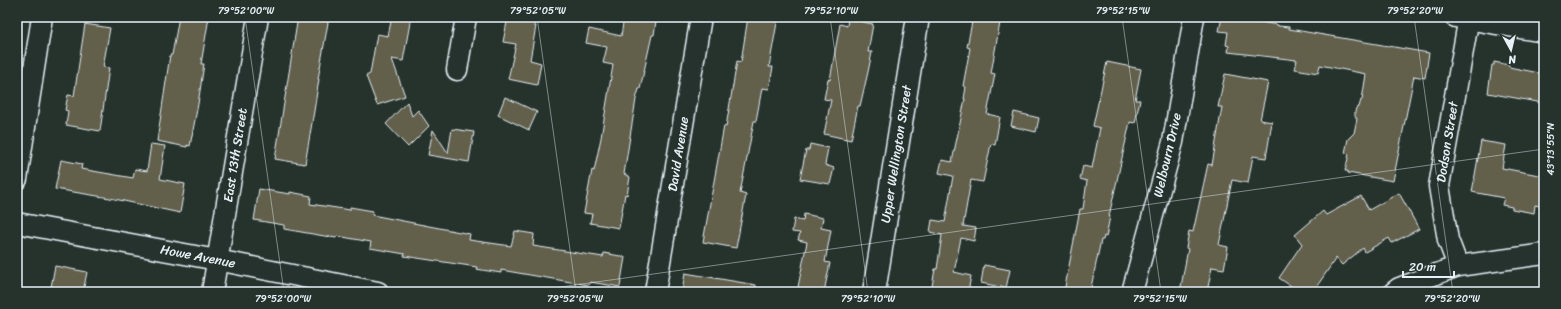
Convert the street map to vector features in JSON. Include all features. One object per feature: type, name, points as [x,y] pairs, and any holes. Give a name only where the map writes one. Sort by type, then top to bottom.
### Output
[{"type":"main road","name":"Upper Wellington Street","points":[[874,292],[918,17]]},
{"type":"street","points":[[17,179],[42,17]]},
{"type":"street","name":"East 13th Street","points":[[212,292],[258,17]]},
{"type":"street","points":[[457,70],[466,17]]},
{"type":"street","name":"David Avenue","points":[[655,292],[701,17]]},
{"type":"street","name":"Welbourn Drive","points":[[1132,292],[1173,142],[1194,17]]},
{"type":"street","points":[[1464,18],[1544,32]]},
{"type":"street","name":"Dodson Street","points":[[1458,266],[1448,240],[1439,186],[1464,18]]},
{"type":"street","name":"Howe Avenue","points":[[17,224],[217,260],[378,292]]},
{"type":"street","points":[[1394,292],[1399,288],[1458,266],[1544,254]]},
{"type":"building","points":[[179,17],[209,17],[201,64],[204,64],[198,104],[190,146],[187,145],[187,147],[157,141],[170,55],[172,55]]},
{"type":"building","points":[[298,17],[329,17],[305,164],[275,159]]},
{"type":"building","points":[[392,17],[411,17],[403,61],[392,59],[405,96],[377,105],[366,76],[370,74],[377,34],[388,36]]},
{"type":"building","points":[[508,17],[536,17],[534,26],[536,26],[530,60],[541,63],[537,85],[508,79],[516,44],[503,42]]},
{"type":"building","points":[[624,17],[654,17],[653,20],[656,21],[654,35],[652,35],[640,89],[636,99],[624,174],[630,177],[627,195],[625,194],[619,228],[590,223],[592,214],[584,213],[592,170],[594,171],[601,138],[613,65],[603,63],[607,47],[586,43],[589,29],[621,36]]},
{"type":"building","points":[[748,17],[778,17],[769,67],[773,67],[769,89],[762,88],[740,193],[746,195],[736,248],[703,242],[724,126],[726,127],[737,61],[741,62]]},
{"type":"building","points":[[973,17],[1001,17],[991,73],[995,74],[987,114],[1000,117],[995,145],[991,144],[983,182],[971,180],[963,226],[976,228],[974,241],[961,238],[954,272],[971,276],[968,292],[931,292],[935,269],[937,269],[942,235],[930,232],[932,220],[945,222],[953,176],[939,173],[942,160],[952,162],[965,99],[966,87],[963,86],[970,48],[967,47]]},
{"type":"building","points":[[1222,17],[1243,17],[1243,19],[1289,27],[1289,29],[1429,53],[1425,78],[1414,76],[1393,181],[1348,173],[1348,171],[1345,171],[1349,154],[1345,153],[1348,139],[1354,133],[1357,119],[1355,112],[1362,100],[1366,74],[1320,65],[1318,73],[1295,69],[1297,60],[1228,52],[1229,46],[1226,45],[1228,32],[1219,31]]},
{"type":"building","points":[[848,19],[873,24],[868,52],[872,52],[851,140],[824,134],[831,100],[824,99],[828,79],[830,80],[840,24],[847,26]]},
{"type":"building","points":[[85,24],[110,28],[103,67],[109,68],[100,131],[66,125],[68,111],[65,110],[68,95],[74,96]]},
{"type":"building","points":[[1107,62],[1141,69],[1135,100],[1140,100],[1135,123],[1130,122],[1109,216],[1106,237],[1104,236],[1103,240],[1101,240],[1090,292],[1064,292],[1080,209],[1083,209],[1087,181],[1080,179],[1083,166],[1092,168],[1100,128],[1093,126]]},
{"type":"building","points":[[1494,62],[1509,65],[1509,67],[1544,74],[1543,103],[1488,93],[1492,65],[1494,65]]},
{"type":"building","points":[[1225,74],[1268,82],[1260,120],[1272,122],[1266,158],[1253,156],[1248,183],[1232,180],[1219,245],[1228,247],[1224,269],[1212,267],[1207,292],[1180,292],[1188,249],[1186,248],[1189,231],[1193,232],[1208,164],[1212,165],[1222,107],[1218,107]]},
{"type":"building","points":[[505,97],[537,112],[529,130],[498,115]]},
{"type":"building","points":[[407,102],[412,116],[418,110],[429,126],[408,147],[386,124]]},
{"type":"building","points":[[1014,112],[1039,118],[1036,132],[1011,126]]},
{"type":"building","points":[[452,129],[474,132],[469,162],[428,155],[433,130],[448,153]]},
{"type":"building","points":[[1481,141],[1506,145],[1502,168],[1544,176],[1544,207],[1535,205],[1534,213],[1512,209],[1512,207],[1502,205],[1504,198],[1472,192]]},
{"type":"building","points":[[151,144],[165,146],[160,179],[185,184],[180,213],[110,198],[55,189],[61,160],[82,164],[81,169],[133,178],[135,169],[147,171]]},
{"type":"building","points":[[810,144],[828,148],[825,165],[834,168],[830,184],[800,179],[806,150],[809,150]]},
{"type":"building","points":[[259,189],[311,196],[310,204],[350,210],[350,207],[373,211],[372,215],[470,234],[469,240],[511,246],[515,231],[534,234],[533,246],[603,257],[604,253],[625,257],[620,287],[590,282],[588,285],[501,270],[501,273],[476,269],[477,267],[404,256],[405,254],[370,248],[371,242],[337,236],[336,238],[284,229],[284,225],[254,220]]},
{"type":"building","points":[[1399,193],[1419,229],[1392,243],[1389,238],[1365,252],[1363,248],[1342,265],[1336,258],[1313,292],[1300,292],[1279,278],[1302,244],[1295,235],[1323,211],[1326,215],[1361,196],[1369,210]]},
{"type":"building","points":[[804,214],[823,218],[821,228],[831,230],[825,262],[830,263],[824,292],[797,292],[807,242],[798,240],[800,233],[792,232],[794,219],[803,221]]},
{"type":"building","points":[[984,265],[1010,270],[1006,288],[981,283]]},
{"type":"building","points":[[55,266],[87,272],[83,292],[51,287]]},
{"type":"building","points":[[685,273],[756,285],[755,292],[682,292]]}]
